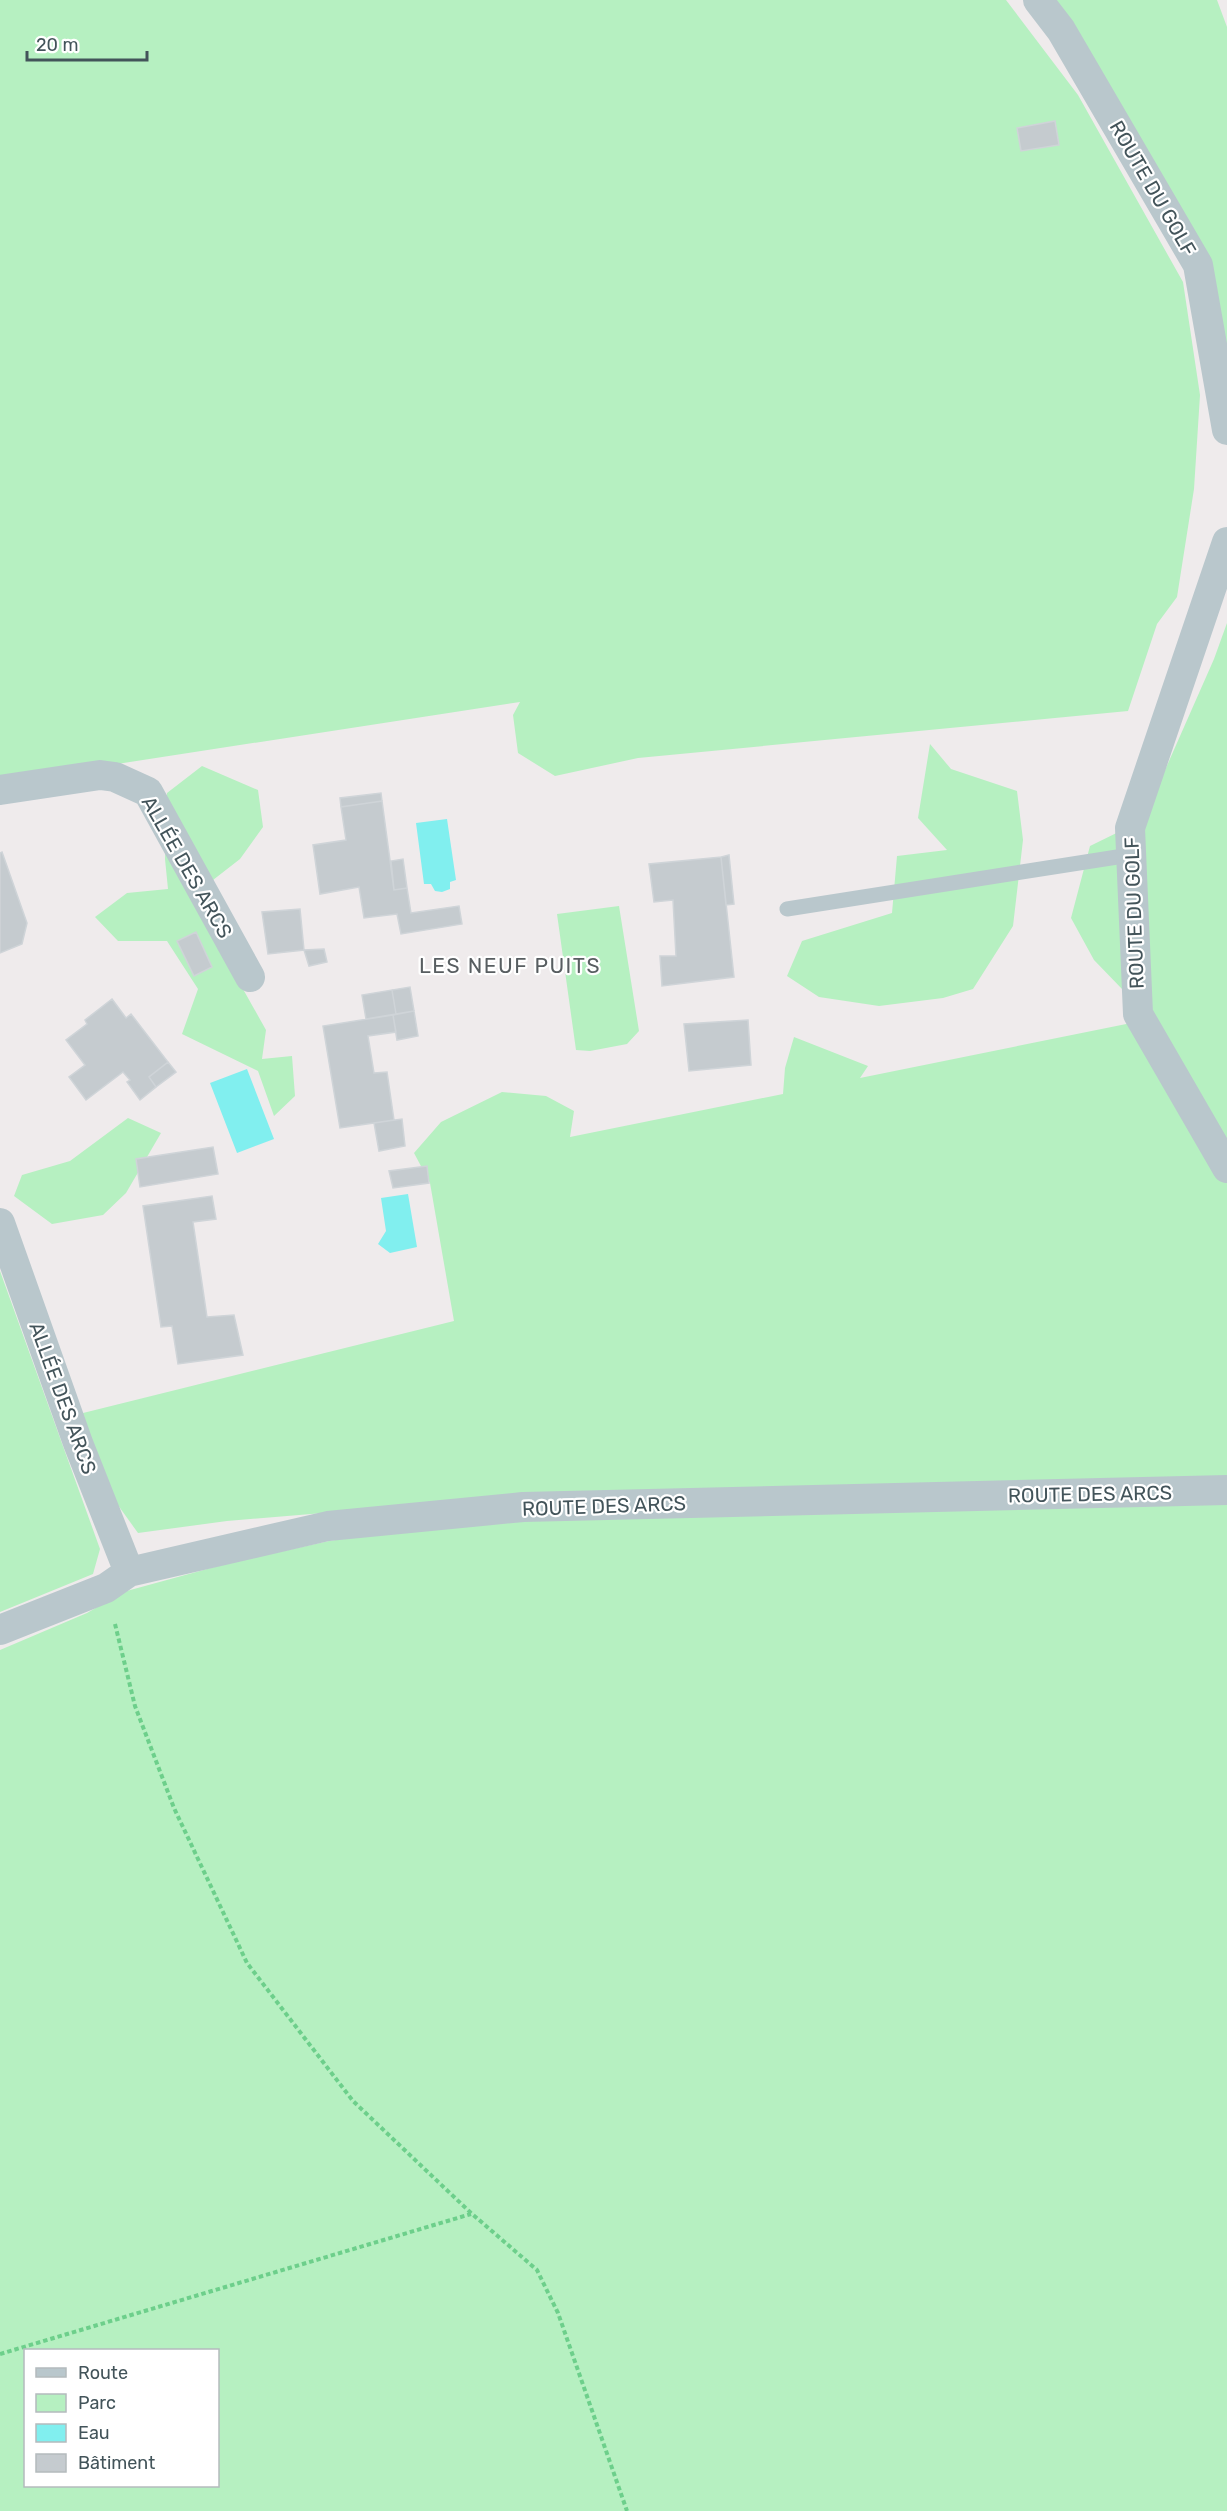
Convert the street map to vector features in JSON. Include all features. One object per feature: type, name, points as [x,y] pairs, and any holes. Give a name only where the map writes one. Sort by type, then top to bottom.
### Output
[{"type":"street","name":"ROUTE DU GOLF","points":[[1038,0],[1061,30],[1198,265],[1227,430]]},
{"type":"street","name":"ROUTE DU GOLF","points":[[1227,542],[1130,828],[1138,1014],[1227,1168]]},
{"type":"street","name":"ALLÉE DES ARCS","points":[[0,790],[100,775],[115,777],[148,792],[250,977]]},
{"type":"street","name":"ALLÉE DES ARCS","points":[[0,1223],[78,1443],[117,1580]]},
{"type":"street","name":"ROUTE DES ARCS","points":[[0,1630],[117,1580],[328,1526],[523,1507],[1227,1490]]},
{"type":"lane","points":[[787,909],[1130,855]]},
{"type":"path","points":[[117,1580],[135,1706],[174,1808],[247,1963],[353,2101],[471,2213],[537,2270],[558,2313],[627,2511]]},
{"type":"path","points":[[0,2354],[471,2213]]},
{"type":"green space","points":[[0,0],[1006,0],[1078,95],[1183,282],[1200,395],[1194,489],[1177,597],[1157,624],[1128,711],[638,758],[555,776],[518,753],[513,715],[520,702],[0,782]]},
{"type":"green space","points":[[1038,0],[1217,0],[1227,27],[1227,430],[1198,265]]},
{"type":"green space","points":[[1227,623],[1227,2511],[0,2511],[0,1650],[87,1613],[123,1592],[229,1563],[329,1541],[408,1529],[492,1499],[227,1521],[138,1533],[115,1501],[79,1414],[454,1321],[430,1183],[414,1153],[441,1122],[502,1092],[546,1096],[574,1111],[570,1137],[783,1094],[785,1068],[794,1037],[868,1066],[860,1078],[1151,1019],[1094,960],[1071,918],[1090,846],[1143,820],[1214,659]]},
{"type":"green space","points":[[930,744],[951,769],[1017,791],[1023,840],[1013,926],[973,989],[943,998],[879,1006],[819,997],[787,976],[802,941],[892,913],[897,856],[947,850],[918,818]]},
{"type":"green space","points":[[202,766],[258,790],[263,827],[240,859],[213,880],[211,932],[266,1030],[262,1059],[292,1056],[295,1096],[274,1116],[258,1071],[182,1034],[198,989],[167,941],[118,941],[95,917],[127,893],[168,889],[165,859],[167,793]]},
{"type":"green space","points":[[619,906],[639,1031],[627,1044],[590,1051],[576,1050],[557,914]]},
{"type":"green space","points":[[128,1118],[161,1133],[126,1193],[103,1215],[52,1224],[14,1196],[22,1175],[70,1161]]},
{"type":"green space","points":[[0,1271],[100,1549],[93,1574],[0,1612]]},
{"type":"water","points":[[447,819],[456,880],[450,882],[450,889],[442,892],[435,891],[431,884],[424,884],[416,823]]},
{"type":"water","points":[[247,1069],[274,1139],[237,1153],[210,1083]]},
{"type":"water","points":[[408,1194],[417,1247],[390,1253],[378,1244],[386,1231],[381,1198]]},
{"type":"building","points":[[1055,121],[1059,145],[1021,151],[1017,128]]},
{"type":"building","points":[[381,793],[382,801],[341,807],[340,798]]},
{"type":"building","points":[[382,801],[394,890],[407,888],[411,913],[459,906],[462,924],[401,934],[397,914],[364,918],[359,887],[320,894],[313,845],[346,840],[341,807]]},
{"type":"building","points":[[2,852],[27,923],[22,944],[0,953],[0,853]]},
{"type":"building","points":[[729,855],[734,904],[726,905],[721,857]]},
{"type":"building","points":[[721,857],[734,977],[662,986],[660,956],[676,956],[673,900],[654,902],[649,864]]},
{"type":"building","points":[[403,859],[407,888],[394,890],[391,861]]},
{"type":"building","points":[[300,909],[304,950],[268,954],[262,912]]},
{"type":"building","points":[[196,932],[212,967],[194,976],[177,941]]},
{"type":"building","points":[[324,949],[327,962],[309,966],[304,950]]},
{"type":"building","points":[[410,987],[414,1011],[396,1014],[392,990]]},
{"type":"building","points":[[392,990],[396,1014],[366,1019],[362,995]]},
{"type":"building","points":[[112,999],[126,1018],[131,1014],[168,1062],[149,1077],[156,1087],[140,1100],[127,1082],[130,1080],[123,1072],[86,1100],[69,1077],[85,1065],[66,1040],[87,1024],[85,1020]]},
{"type":"building","points":[[414,1011],[418,1036],[397,1040],[393,1015]]},
{"type":"building","points":[[393,1015],[396,1032],[368,1036],[374,1073],[387,1072],[394,1120],[340,1128],[323,1026]]},
{"type":"building","points":[[748,1020],[751,1065],[689,1071],[684,1024]]},
{"type":"building","points":[[168,1062],[176,1072],[156,1087],[149,1077]]},
{"type":"building","points":[[402,1119],[405,1146],[379,1151],[374,1123]]},
{"type":"building","points":[[213,1147],[218,1174],[140,1187],[136,1159]]},
{"type":"building","points":[[427,1166],[429,1183],[393,1188],[389,1171]]},
{"type":"building","points":[[212,1196],[216,1219],[193,1222],[207,1317],[234,1315],[243,1355],[178,1364],[172,1326],[161,1327],[143,1206]]},
{"type":"district","name":"LES NEUF PUITS","points":[[510,965]]}]
